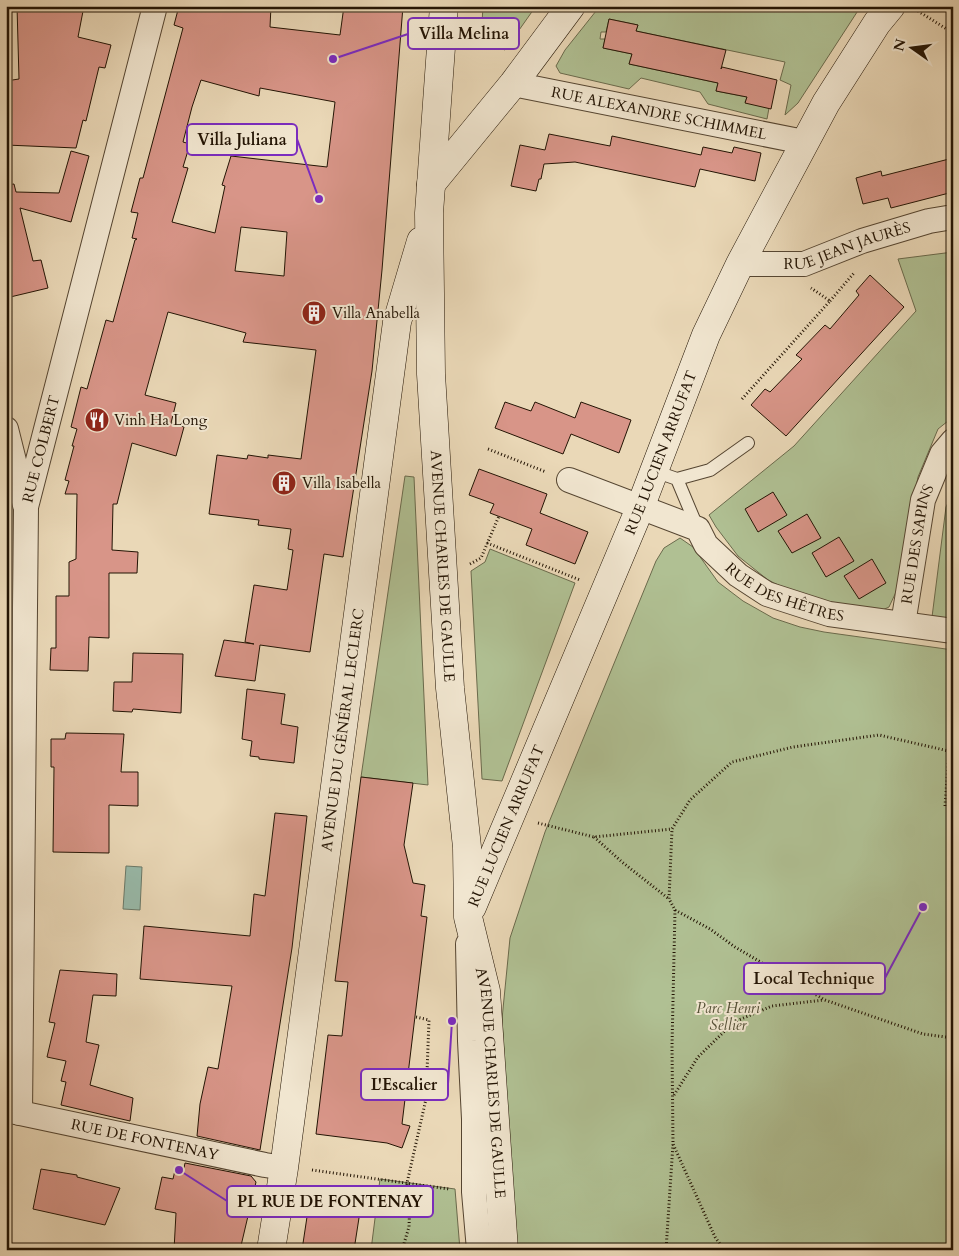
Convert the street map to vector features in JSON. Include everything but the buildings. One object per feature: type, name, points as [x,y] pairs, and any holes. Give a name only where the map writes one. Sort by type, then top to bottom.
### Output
[{"type":"street","name":"RUE COLBERT","points":[[13,1112],[26,507],[155,6]]},
{"type":"street","points":[[429,214],[444,6]]},
{"type":"street","points":[[431,184],[513,84],[571,6]]},
{"type":"street","name":"RUE LUCIEN ARRUFAT","points":[[468,917],[640,508],[665,475],[706,335],[740,264],[826,103],[877,23],[903,8]]},
{"type":"street","name":"RUE ALEXANDRE SCHIMMEL","points":[[513,84],[804,142]]},
{"type":"street","name":"AVENUE CHARLES DE GAULLE","points":[[429,214],[431,374],[450,688],[468,847],[474,1192],[479,1250]]},
{"type":"street","name":"AVENUE DU GÉNÉRAL LECLERC","points":[[271,1250],[284,1168],[397,322],[429,214]]},
{"type":"street","name":"RUE JEAN JAURÈS","points":[[740,264],[804,264],[862,241],[928,221],[953,217]]},
{"type":"street","points":[[6,429],[26,507]]},
{"type":"street","name":"RUE DES SAPINS","points":[[902,624],[924,500],[942,454],[953,441]]},
{"type":"street","points":[[561,478],[698,529]]},
{"type":"street","name":"RUE DES HÊTRES","points":[[698,529],[706,545],[738,575],[767,594],[829,614],[953,631]]},
{"type":"street","name":"AVENUE CHARLES DE GAULLE","points":[[468,917],[486,991],[504,1250]]},
{"type":"street","points":[[474,1119],[490,1060]]},
{"type":"street","name":"RUE DE FONTENAY","points":[[13,1112],[284,1168]]},
{"type":"lane","points":[[698,529],[665,475],[710,470],[748,443]]},
{"type":"path","points":[[903,8],[953,33]]},
{"type":"path","points":[[742,398],[856,271]]},
{"type":"path","points":[[810,287],[830,301]]},
{"type":"path","points":[[488,449],[561,478]]},
{"type":"path","points":[[466,567],[481,558],[499,516]]},
{"type":"path","points":[[488,543],[584,582]]},
{"type":"path","points":[[669,899],[672,830],[690,800],[732,762],[793,747],[878,736],[951,752],[945,806]]},
{"type":"path","points":[[511,816],[594,837],[672,830]]},
{"type":"path","points":[[594,837],[669,899],[675,910],[672,1144],[666,1250]]},
{"type":"path","points":[[675,910],[710,929],[735,947],[825,1000],[922,1034],[953,1038]]},
{"type":"path","points":[[673,1097],[698,1057],[734,1022],[772,1006],[825,1000]]},
{"type":"path","points":[[402,1250],[410,1219],[410,1199],[407,1183],[426,1099],[429,1020],[416,1017]]},
{"type":"path","points":[[405,1096],[426,1099]]},
{"type":"path","points":[[672,1144],[715,1237],[724,1250]]},
{"type":"path","points":[[284,1168],[455,1189]]},
{"type":"green space","points":[[483,6],[536,6],[505,50],[481,40]]},
{"type":"green space","points":[[600,6],[861,6],[798,103],[785,115],[791,85],[780,80],[785,62],[636,31],[638,25],[609,19],[606,32],[601,32],[600,39],[605,39],[603,48],[632,54],[629,64],[718,83],[716,91],[747,97],[745,102],[769,108],[767,119],[708,104],[700,92],[641,78],[629,89],[560,73],[556,66],[565,50]]},
{"type":"green space","points":[[953,252],[953,417],[938,429],[918,477],[896,592],[889,607],[878,612],[809,600],[768,580],[738,556],[709,515],[794,446],[916,311],[898,259]]},
{"type":"green space","points":[[405,476],[414,477],[428,785],[361,777]]},
{"type":"green space","points":[[953,492],[953,620],[932,617],[946,507]]},
{"type":"green space","name":"Parc Henri Sellier","points":[[680,538],[693,547],[718,582],[743,601],[773,618],[800,627],[824,632],[953,650],[953,1250],[515,1250],[502,1019],[510,938],[545,832],[656,561],[664,548]]},
{"type":"green space","points":[[490,549],[575,583],[502,781],[482,779],[471,571],[485,562]]},
{"type":"green space","points":[[380,1179],[455,1189],[460,1250],[371,1250]]},
{"type":"shaded area","points":[[126,866],[142,867],[140,910],[123,909]]},
{"type":"place","name":"Villa Melina","points":[[333,59]]},
{"type":"place","name":"Villa Juliana","points":[[319,199]]},
{"type":"place","name":"Villa Anabella","points":[[314,313]]},
{"type":"place","name":"Vinh Ha Long","points":[[97,420]]},
{"type":"place","name":"Villa Isabella","points":[[284,483]]},
{"type":"place","name":"Local Technique","points":[[923,907]]},
{"type":"place","name":"L'Escalier","points":[[452,1021]]},
{"type":"place","name":"PL RUE DE FONTENAY","points":[[179,1170]]}]
